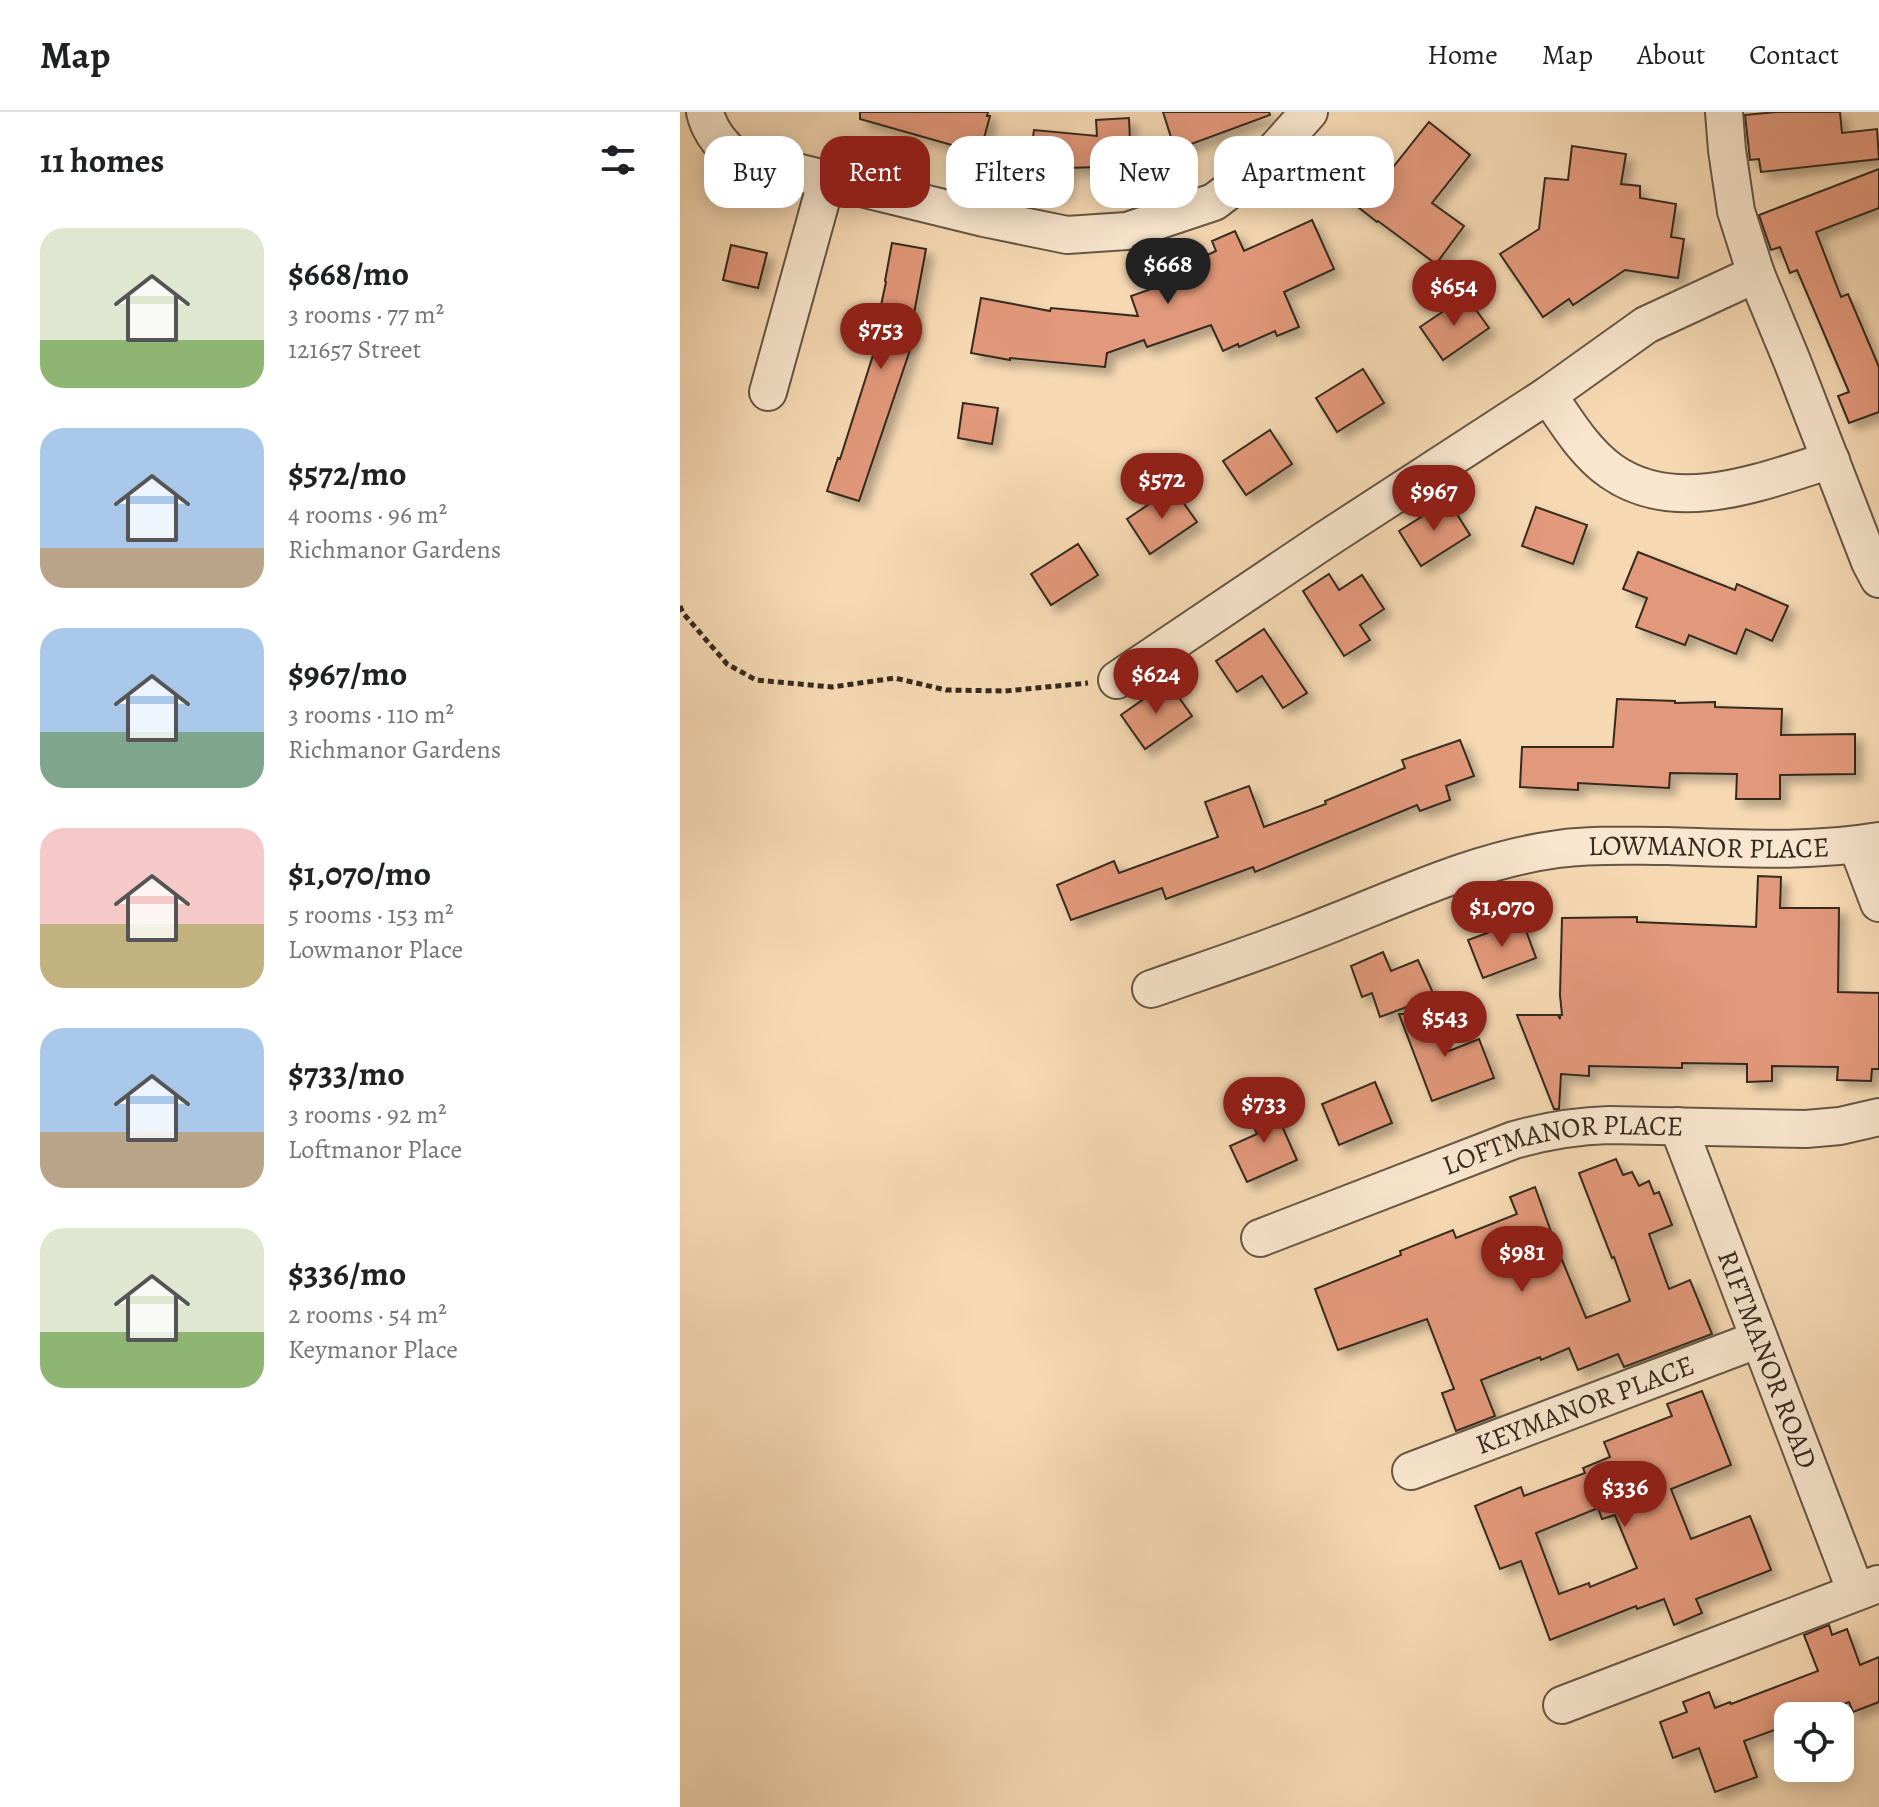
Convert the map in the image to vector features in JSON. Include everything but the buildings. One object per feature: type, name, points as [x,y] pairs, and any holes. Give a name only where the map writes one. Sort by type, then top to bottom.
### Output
[{"type":"street","points":[[705,112],[707,122],[721,145],[735,157],[820,177]]},
{"type":"street","points":[[930,205],[1067,235],[1127,231],[1214,202],[1259,168],[1309,112]]},
{"type":"street","points":[[1724,112],[1736,211],[1756,274],[1874,571]]},
{"type":"street","points":[[768,392],[820,204]]},
{"type":"street","points":[[1117,680],[1548,395],[1646,325],[1756,274]]},
{"type":"street","points":[[1548,395],[1582,444],[1611,471],[1644,488],[1667,493],[1711,492],[1831,460]]},
{"type":"street","points":[[1868,843],[1879,903]]},
{"type":"street","name":"LOWMANOR PLACE","points":[[1151,989],[1490,863],[1595,845],[1782,849],[1868,843]]},
{"type":"street","name":"LOFTMANOR PLACE","points":[[1260,1238],[1541,1132],[1585,1125],[1806,1129],[1840,1126],[1879,1117]]},
{"type":"street","name":"RIFTMANOR ROAD","points":[[1678,1126],[1759,1339],[1867,1588]]},
{"type":"street","name":"KEYMANOR PLACE","points":[[1411,1471],[1759,1339]]},
{"type":"street","points":[[1562,1705],[1867,1588]]},
{"type":"path","points":[[680,606],[727,664],[756,680],[832,687],[895,678],[946,690],[1005,691],[1117,680]]}]
